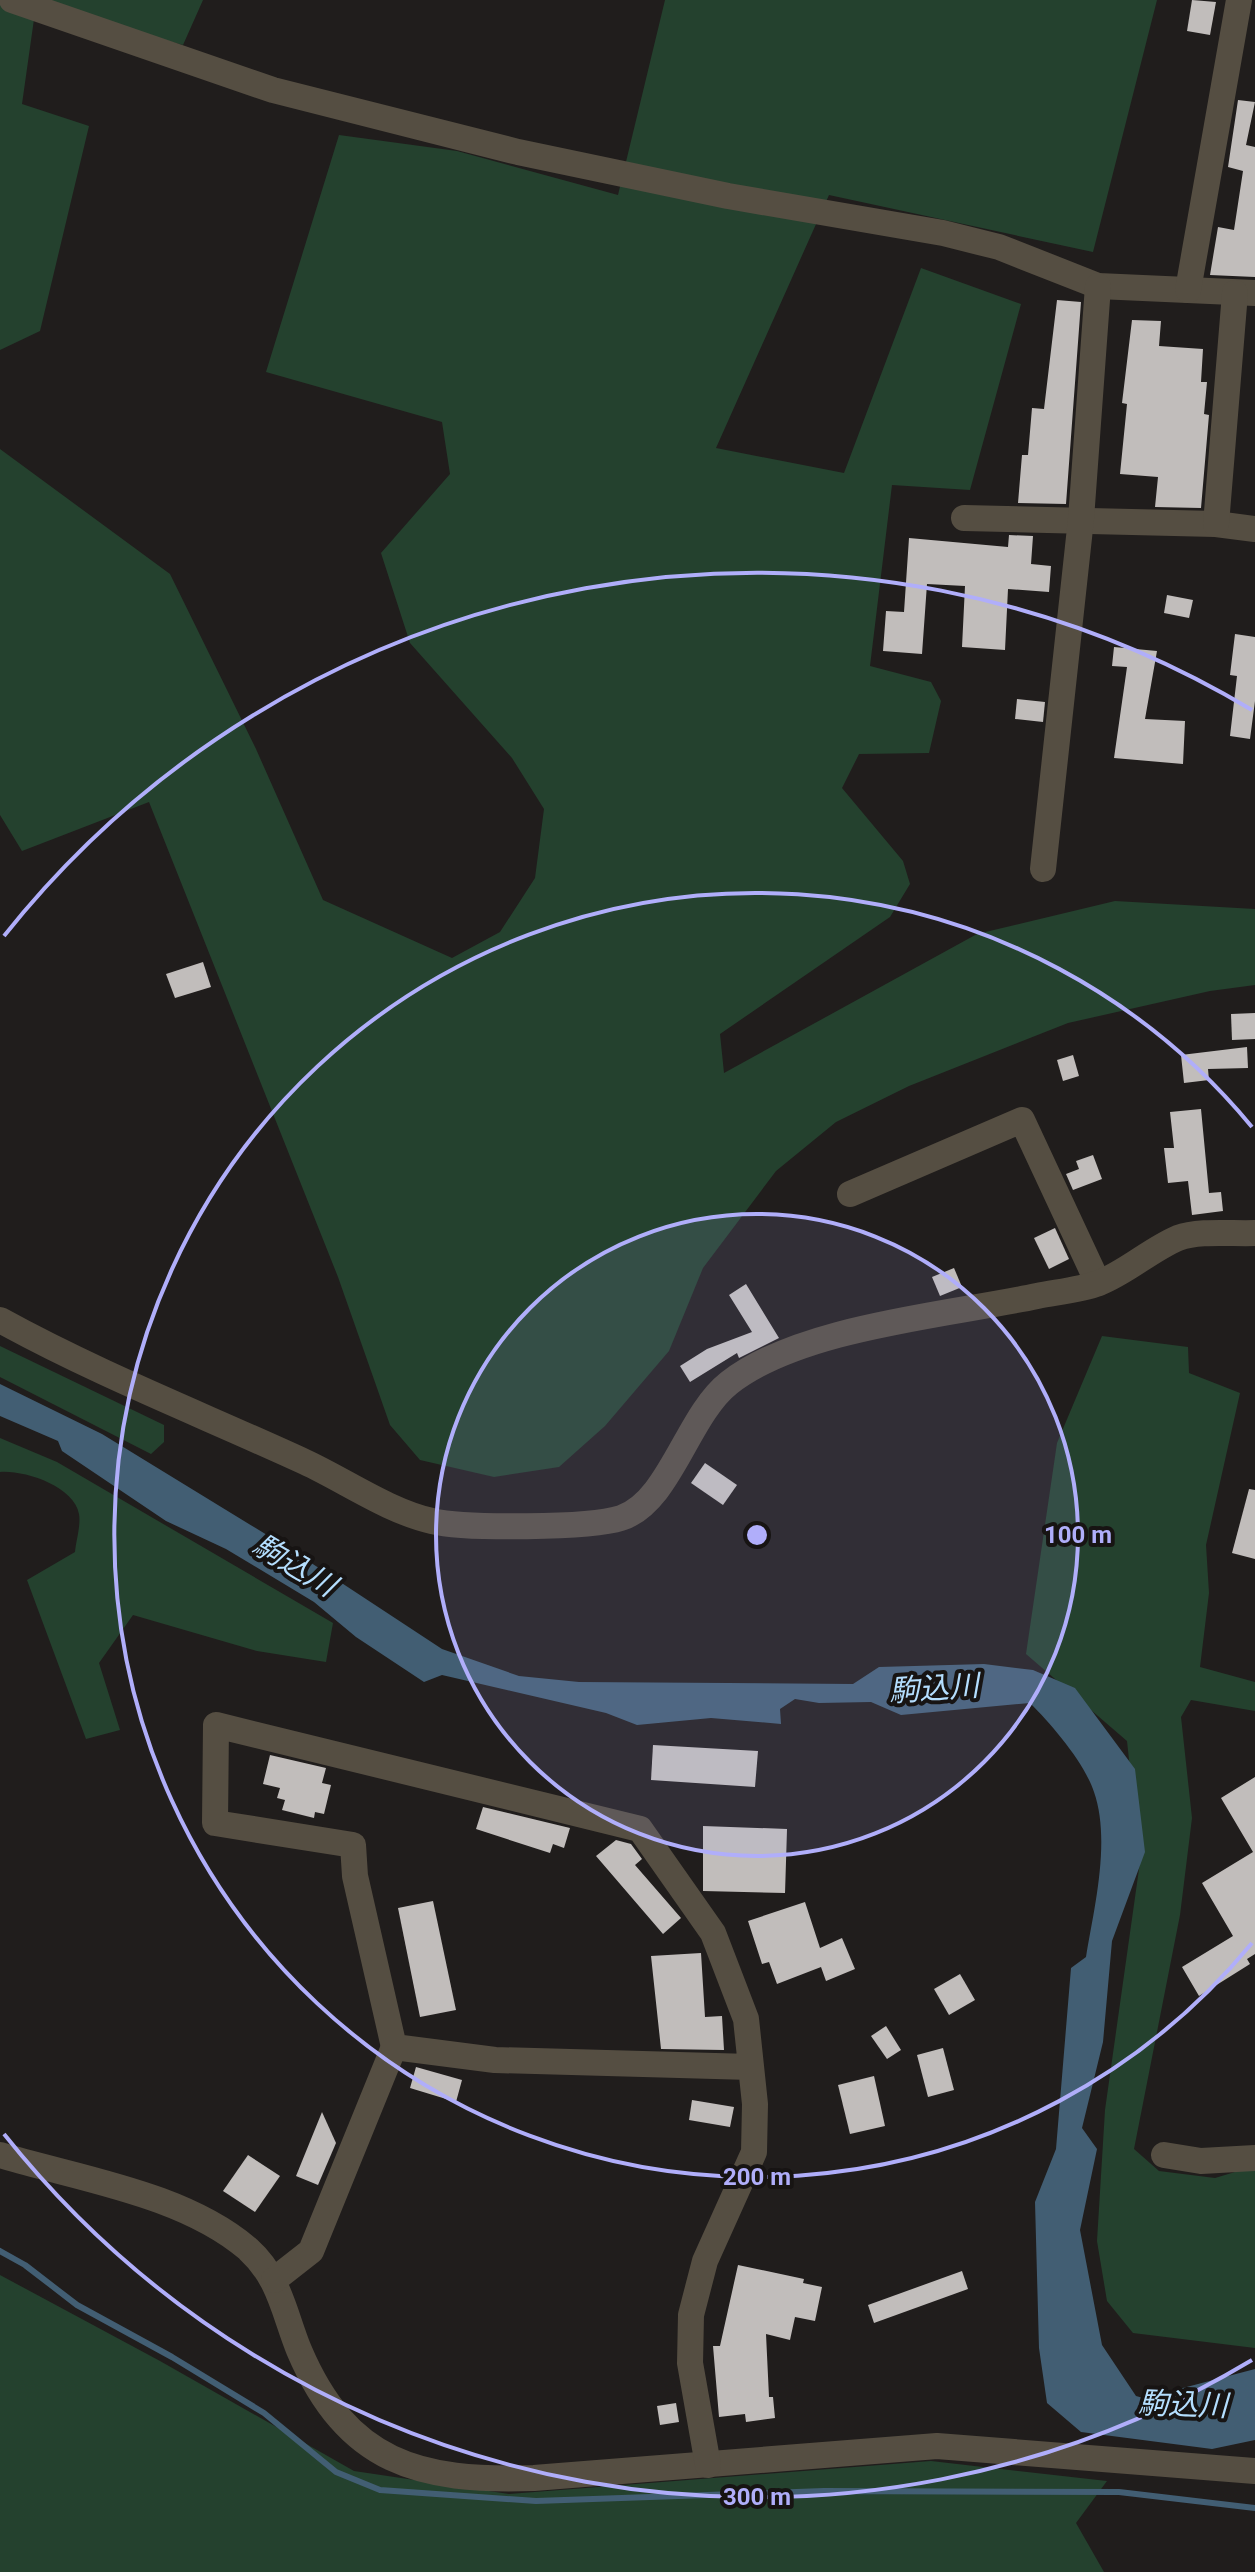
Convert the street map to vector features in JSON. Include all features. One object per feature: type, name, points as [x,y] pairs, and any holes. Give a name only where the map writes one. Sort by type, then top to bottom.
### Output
[{"type":"street","points":[[12,0],[273,90],[518,152],[728,196],[943,233],[999,247],[1098,286],[1245,293],[1216,524]]},
{"type":"street","points":[[1188,290],[1239,0]]},
{"type":"street","points":[[1043,869],[1081,519],[1098,286]]},
{"type":"street","points":[[964,518],[1216,524],[1255,529]]},
{"type":"street","points":[[850,1194],[1022,1120],[1098,1283]]},
{"type":"street","points":[[0,1320],[54,1351],[334,1475],[412,1516],[436,1522],[494,1525],[622,1518],[641,1505],[669,1474],[706,1404],[730,1381],[783,1354],[842,1333],[1098,1283],[1181,1237],[1255,1233]]},
{"type":"street","points":[[274,2280],[311,2251],[394,2047],[355,1876],[353,1845],[215,1823],[216,1725],[640,1829],[713,1933],[746,2019],[754,2152],[705,2261],[691,2315],[690,2363],[708,2465]]},
{"type":"street","points":[[394,2047],[495,2060],[751,2067]]},
{"type":"street","points":[[0,2155],[179,2207],[226,2232],[251,2252],[274,2280],[287,2308],[298,2348],[330,2409],[356,2439],[418,2467],[475,2480],[937,2446],[1255,2471]]},
{"type":"street","points":[[1164,2155],[1201,2161],[1255,2158]]},
{"type":"green space","points":[[0,0],[203,0],[183,45],[36,5],[22,104],[89,126],[40,331],[0,350]]},
{"type":"green space","points":[[665,0],[1157,0],[1093,252],[829,195],[716,448],[844,473],[921,268],[1021,304],[970,490],[892,485],[870,666],[931,682],[941,701],[929,753],[859,754],[842,788],[903,861],[910,884],[890,917],[720,1034],[724,1073],[977,934],[1115,901],[1255,909],[1255,985],[1210,991],[1068,1023],[909,1086],[836,1122],[776,1171],[703,1268],[669,1351],[605,1426],[559,1467],[494,1477],[420,1460],[390,1425],[338,1277],[149,802],[22,851],[0,815],[0,449],[170,574],[256,749],[323,900],[452,958],[500,932],[535,878],[544,809],[512,758],[410,643],[381,553],[450,474],[442,422],[266,372],[339,135],[457,151],[618,195]]},
{"type":"green space","points":[[1102,1336],[1188,1347],[1189,1373],[1240,1393],[1206,1545],[1209,1593],[1200,1667],[1255,1682],[1255,1711],[1191,1700],[1181,1717],[1192,1818],[1180,1915],[1134,2149],[1159,2171],[1215,2178],[1255,2166],[1255,2348],[1133,2333],[1107,2301],[1097,2241],[1105,2110],[1140,1862],[1127,1741],[1026,1654],[1057,1443]]},
{"type":"green space","points":[[0,1346],[164,1425],[164,1442],[151,1454],[0,1377]]},
{"type":"green space","points":[[0,1438],[57,1462],[333,1623],[326,1662],[257,1651],[133,1615],[99,1663],[120,1730],[86,1739],[27,1580],[75,1552],[79,1514],[68,1495],[47,1482],[22,1474],[0,1472]]},
{"type":"green space","points":[[0,2275],[354,2471],[509,2494],[931,2461],[1107,2481],[1076,2523],[1104,2572],[0,2572]]},
{"type":"water","name":"駒込川","points":[[0,1384],[102,1434],[293,1551],[442,1649],[519,1676],[579,1682],[853,1684],[879,1667],[984,1664],[1033,1670],[1075,1688],[1135,1769],[1145,1852],[1112,1941],[1103,2042],[1082,2128],[1097,2149],[1080,2230],[1102,2345],[1136,2396],[1154,2401],[1179,2389],[1255,2369],[1255,2440],[1212,2449],[1081,2432],[1047,2403],[1039,2348],[1035,2202],[1056,2149],[1071,1968],[1086,1957],[1097,1896],[1101,1832],[1094,1792],[1083,1769],[1030,1703],[901,1715],[871,1702],[819,1703],[795,1699],[780,1709],[781,1724],[711,1718],[637,1725],[606,1713],[442,1675],[424,1682],[356,1637],[314,1602],[226,1549],[166,1521],[62,1451],[58,1441],[0,1416]]},
{"type":"building","points":[[1192,0],[1216,2],[1210,35],[1187,31]]},
{"type":"building","points":[[1238,100],[1255,102],[1246,145],[1255,147],[1255,277],[1210,275],[1218,227],[1234,230],[1243,171],[1228,167]]},
{"type":"building","points":[[1057,300],[1081,302],[1066,504],[1018,503],[1022,455],[1028,455],[1032,408],[1044,409]]},
{"type":"building","points":[[1132,320],[1161,321],[1159,346],[1203,349],[1201,382],[1207,382],[1204,414],[1209,415],[1201,508],[1155,507],[1158,477],[1120,474],[1127,404],[1122,403]]},
{"type":"building","points":[[1009,535],[1033,536],[1031,564],[1051,566],[1049,592],[1008,589],[1005,650],[962,647],[965,586],[927,584],[922,654],[883,651],[886,611],[904,612],[909,538],[1008,547]]},
{"type":"building","points":[[1167,595],[1193,600],[1189,618],[1164,613]]},
{"type":"building","points":[[1235,634],[1255,637],[1255,701],[1250,739],[1230,736],[1237,676],[1230,675]]},
{"type":"building","points":[[1114,647],[1157,651],[1145,719],[1185,721],[1183,764],[1114,758],[1127,667],[1112,666]]},
{"type":"building","points":[[1017,699],[1045,702],[1043,722],[1015,719]]},
{"type":"building","points":[[203,962],[211,987],[175,998],[166,974]]},
{"type":"building","points":[[1255,1013],[1255,1039],[1232,1040],[1231,1014]]},
{"type":"building","points":[[1247,1047],[1248,1068],[1208,1069],[1209,1080],[1184,1083],[1181,1055]]},
{"type":"building","points":[[1073,1055],[1079,1076],[1063,1081],[1057,1060]]},
{"type":"building","points":[[1201,1109],[1209,1193],[1221,1192],[1223,1211],[1192,1215],[1188,1181],[1168,1183],[1164,1148],[1174,1148],[1170,1112]]},
{"type":"building","points":[[1093,1155],[1102,1179],[1073,1190],[1066,1174],[1079,1169],[1076,1161]]},
{"type":"building","points":[[1055,1228],[1069,1259],[1049,1269],[1034,1238]]},
{"type":"building","points":[[954,1268],[962,1287],[940,1296],[932,1277]]},
{"type":"building","points":[[746,1284],[779,1338],[739,1358],[737,1353],[690,1382],[680,1366],[707,1349],[752,1332],[729,1295]]},
{"type":"building","points":[[705,1463],[737,1485],[723,1505],[691,1483]]},
{"type":"building","points":[[1249,1489],[1255,1490],[1255,1559],[1232,1553]]},
{"type":"building","points":[[653,1745],[758,1751],[755,1787],[651,1780]]},
{"type":"building","points":[[270,1755],[326,1768],[322,1783],[331,1785],[324,1814],[315,1812],[314,1818],[282,1810],[285,1800],[277,1798],[280,1788],[263,1784]]},
{"type":"building","points":[[1255,1777],[1255,1954],[1247,1959],[1250,1964],[1199,1996],[1182,1967],[1233,1936],[1202,1883],[1253,1852],[1221,1798]]},
{"type":"building","points":[[483,1807],[570,1828],[564,1848],[553,1844],[550,1853],[476,1829]]},
{"type":"building","points":[[703,1826],[787,1829],[785,1893],[703,1891]]},
{"type":"building","points":[[616,1840],[631,1844],[642,1859],[635,1865],[681,1918],[663,1934],[596,1856]]},
{"type":"building","points":[[433,1901],[456,2010],[420,2017],[398,1908]]},
{"type":"building","points":[[805,1902],[820,1948],[842,1938],[855,1969],[826,1981],[821,1967],[777,1984],[769,1962],[762,1964],[748,1921]]},
{"type":"building","points":[[701,1953],[705,2017],[722,2016],[724,2050],[661,2049],[651,1956]]},
{"type":"building","points":[[960,1974],[975,2000],[949,2015],[934,1989]]},
{"type":"building","points":[[886,2026],[901,2050],[887,2059],[871,2036]]},
{"type":"building","points":[[943,2048],[954,2090],[928,2097],[917,2055]]},
{"type":"building","points":[[416,2067],[462,2080],[456,2102],[410,2088]]},
{"type":"building","points":[[874,2076],[885,2126],[850,2134],[838,2085]]},
{"type":"building","points":[[692,2100],[734,2107],[730,2127],[689,2120]]},
{"type":"building","points":[[322,2112],[336,2143],[318,2185],[296,2176]]},
{"type":"building","points":[[248,2155],[280,2176],[255,2212],[223,2191]]},
{"type":"building","points":[[738,2265],[804,2279],[803,2283],[822,2287],[815,2321],[795,2317],[790,2340],[766,2334],[769,2397],[773,2397],[775,2418],[746,2422],[745,2414],[719,2417],[713,2346],[720,2346]]},
{"type":"building","points":[[962,2271],[968,2289],[874,2323],[868,2305]]},
{"type":"building","points":[[676,2403],[679,2422],[660,2425],[657,2406]]},
{"type":"waterway","points":[[0,2251],[25,2265],[77,2305],[172,2357],[264,2413],[336,2472],[380,2490],[536,2501],[824,2491],[1119,2492],[1255,2508]]}]
